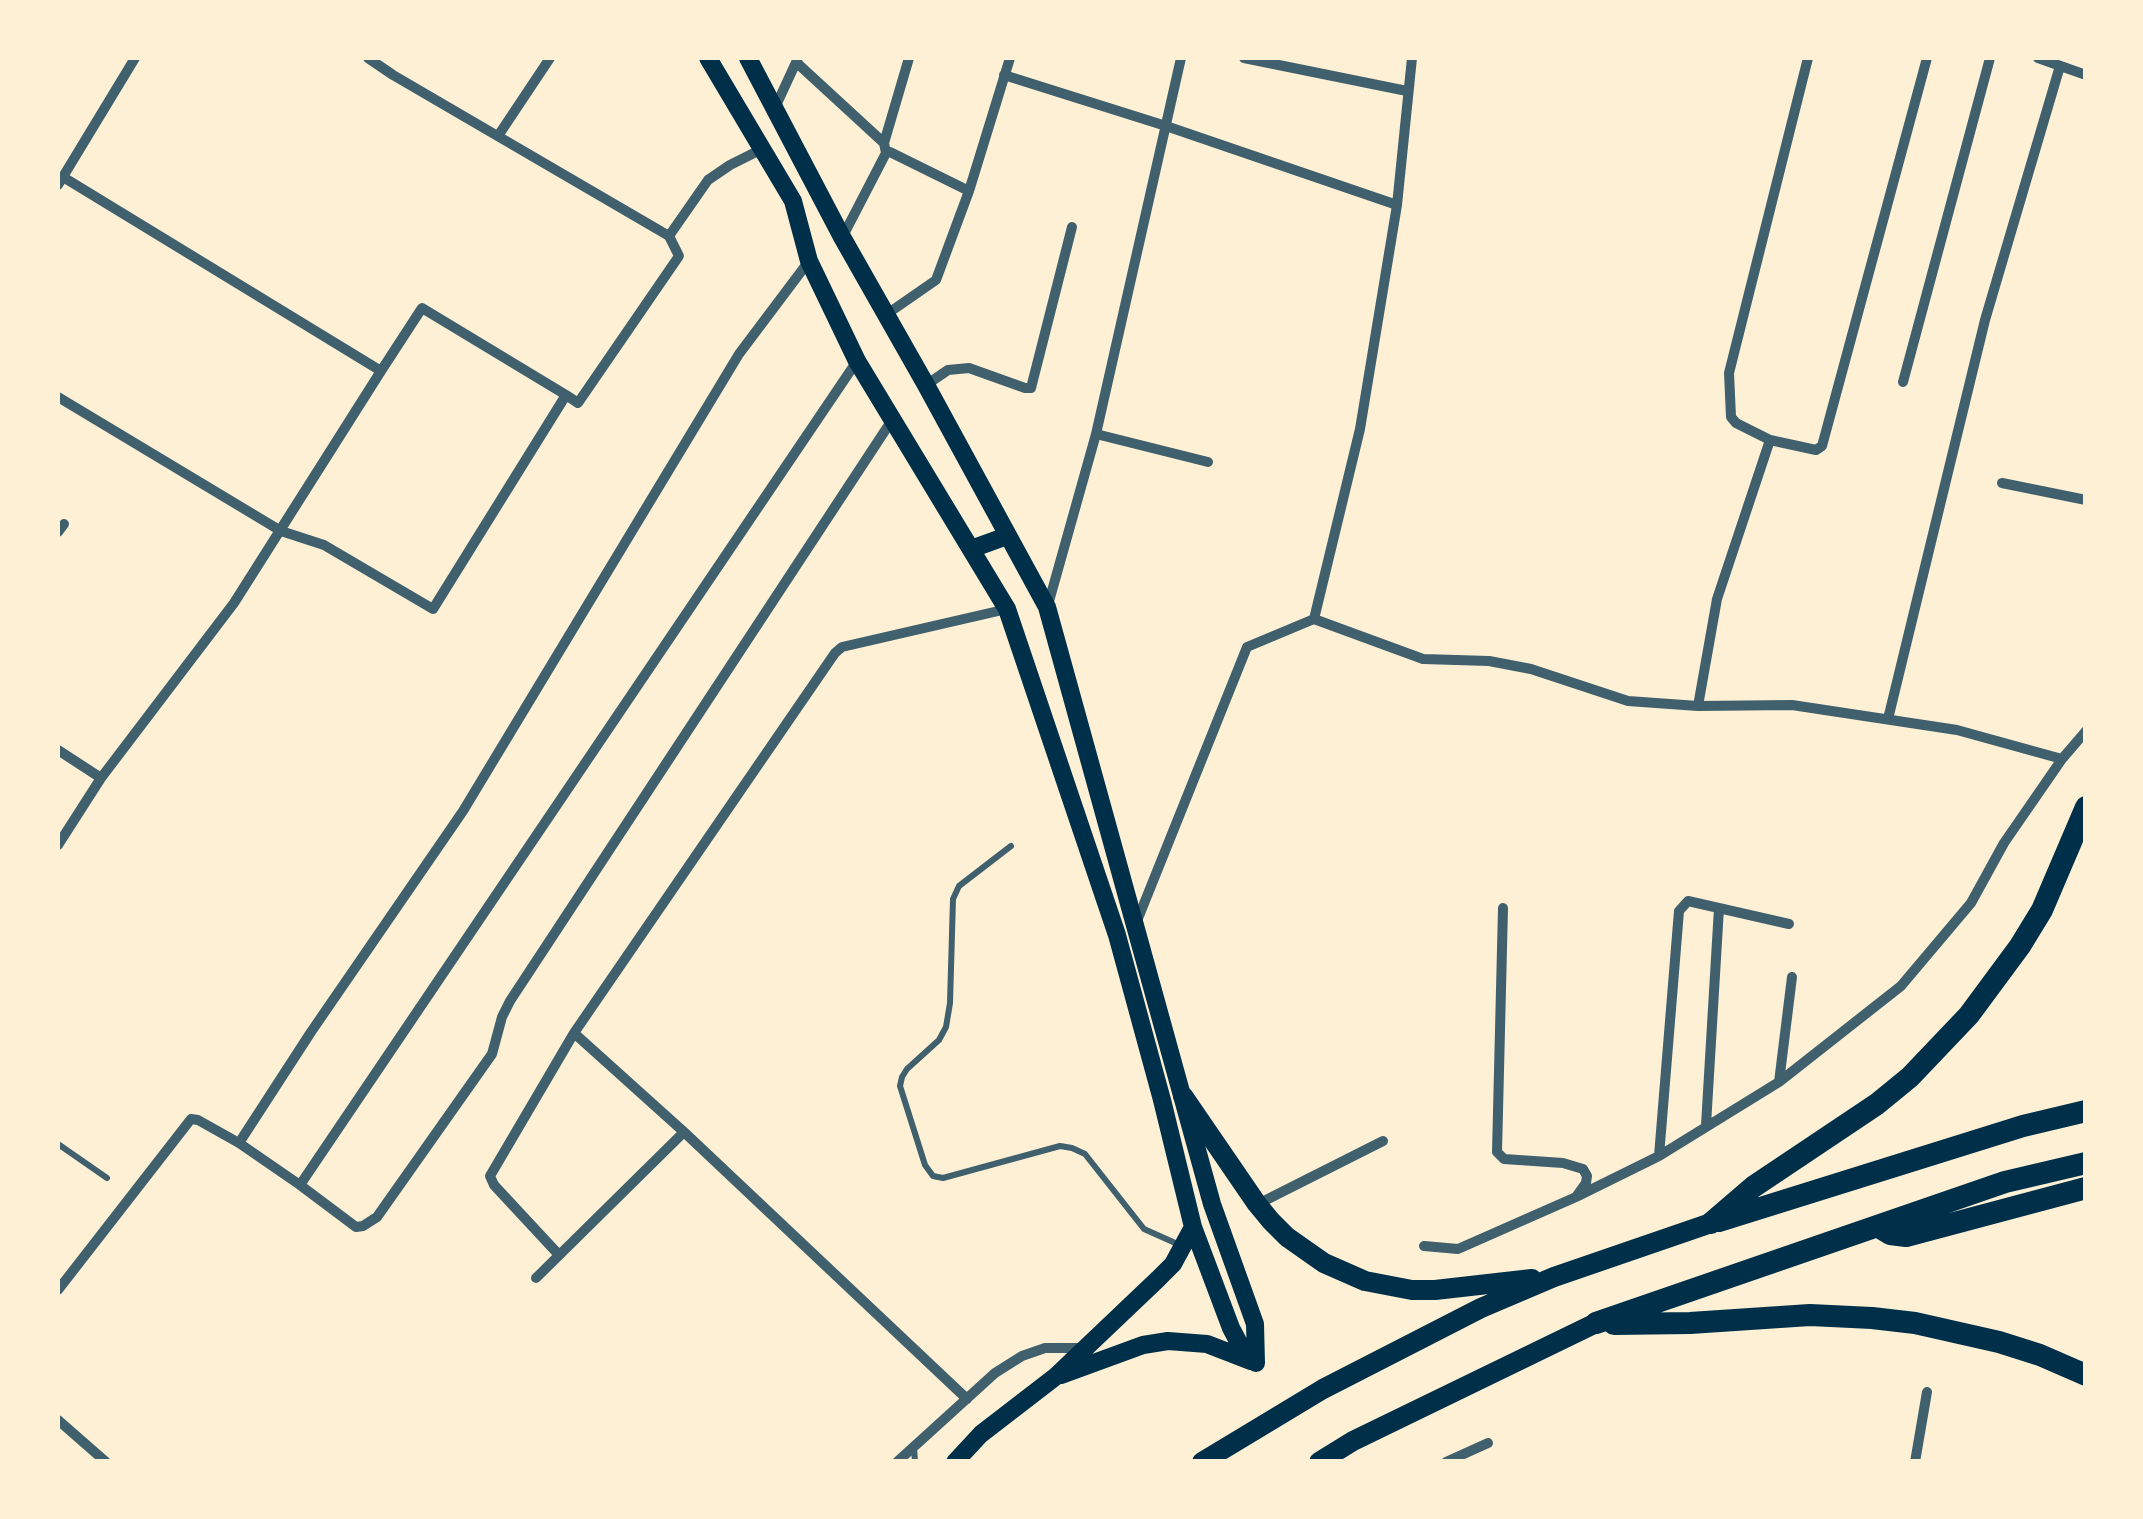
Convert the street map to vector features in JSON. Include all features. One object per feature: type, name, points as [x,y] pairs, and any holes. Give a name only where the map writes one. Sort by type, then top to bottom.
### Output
[{"type":"highway","points":[[1710,1223],[1753,1187],[1877,1104],[1969,1016],[2042,910],[2086,807]]},
{"type":"highway","points":[[1183,1096],[1271,1221],[1305,1251],[1344,1273],[1412,1290],[1554,1277]]},
{"type":"highway","points":[[1203,1460],[1323,1389],[1481,1308],[1554,1277],[1710,1223],[2022,1126],[2086,1111]]},
{"type":"highway","points":[[1318,1462],[1596,1324],[2005,1182],[2086,1163]]},
{"type":"highway","points":[[1877,1226],[1890,1234],[1906,1236],[2086,1188]]},
{"type":"highway","points":[[1596,1324],[1810,1315],[1872,1318],[1915,1323],[1999,1342],[2086,1375]]},
{"type":"main road","points":[[708,58],[793,201],[808,261],[856,361],[1007,610],[1117,936],[1194,1227],[1231,1328],[1256,1364]]},
{"type":"main road","points":[[748,58],[1047,608],[1218,1224],[1255,1324],[1256,1364]]},
{"type":"main road","points":[[971,549],[1007,536]]},
{"type":"main road","points":[[955,1462],[980,1434],[1055,1377],[1158,1279],[1173,1264],[1194,1227]]},
{"type":"main road","points":[[1055,1377],[1168,1341],[1207,1344],[1256,1364]]},
{"type":"main road","points":[[971,1462],[980,1434]]},
{"type":"street","points":[[135,58],[60,181],[381,372]]},
{"type":"street","points":[[58,845],[101,778],[234,604],[422,308],[578,402],[679,256],[669,236],[368,58]]},
{"type":"street","points":[[498,136],[550,58]]},
{"type":"street","points":[[842,237],[885,148],[909,58]]},
{"type":"street","points":[[887,314],[936,280],[969,191],[1010,58]]},
{"type":"street","points":[[1047,608],[1096,434],[1181,58]]},
{"type":"street","points":[[1244,58],[1407,91]]},
{"type":"street","points":[[1314,619],[1360,429],[1397,205],[1412,58]]},
{"type":"street","points":[[1808,58],[1729,373],[1731,416],[1736,423],[1770,440],[1816,450],[1822,446],[1927,58]]},
{"type":"street","points":[[1903,382],[1990,58]]},
{"type":"street","points":[[2038,58],[2086,75]]},
{"type":"street","points":[[774,110],[798,60],[890,152],[969,191]]},
{"type":"street","points":[[1888,720],[1985,320],[2060,66]]},
{"type":"street","points":[[1004,76],[1166,126],[1397,205]]},
{"type":"street","points":[[669,236],[708,180],[762,149]]},
{"type":"street","points":[[926,385],[948,370],[968,368],[1031,388],[1072,227]]},
{"type":"street","points":[[238,1143],[462,811],[739,354],[808,261]]},
{"type":"street","points":[[300,1184],[856,361]]},
{"type":"street","points":[[58,397],[281,532],[324,545],[433,609],[566,395]]},
{"type":"street","points":[[58,1290],[188,1121],[198,1120],[238,1143],[356,1227],[377,1217],[492,1054],[510,1001],[892,420]]},
{"type":"street","points":[[1096,434],[1208,462]]},
{"type":"street","points":[[1698,706],[1717,599],[1770,440]]},
{"type":"street","points":[[2002,484],[2086,500]]},
{"type":"street","points":[[559,1255],[490,1176],[574,1032],[835,653],[842,647],[1007,610]]},
{"type":"street","points":[[1135,926],[1247,646],[1314,619],[1423,658],[1490,661],[1531,668],[1628,700],[1698,706],[1792,704],[1957,730],[2062,759]]},
{"type":"street","points":[[1424,1246],[1458,1248],[1576,1197],[1660,1156],[1779,1082],[1901,986],[1971,903],[2004,843],[2086,730]]},
{"type":"street","points":[[58,750],[101,778]]},
{"type":"street","points":[[1660,1156],[1678,911],[1688,901],[1789,924]]},
{"type":"street","points":[[1503,908],[1498,1152],[1504,1159],[1563,1163],[1583,1169],[1586,1183],[1576,1197]]},
{"type":"street","points":[[1706,1125],[1719,908]]},
{"type":"street","points":[[1779,1082],[1792,976]]},
{"type":"street","points":[[574,1032],[967,1398]]},
{"type":"street","points":[[536,1278],[684,1132]]},
{"type":"street","points":[[1256,1204],[1384,1142]]},
{"type":"street","points":[[897,1462],[995,1373],[1035,1350],[1083,1348]]},
{"type":"street","points":[[1915,1462],[1927,1392]]},
{"type":"street","points":[[58,1420],[106,1462]]},
{"type":"street","points":[[1446,1462],[1488,1443]]},
{"type":"lane","points":[[1011,846],[959,886],[952,899],[946,1027],[939,1040],[902,1077],[900,1086],[924,1166],[933,1176],[943,1178],[1060,1146],[1072,1148],[1085,1154],[1144,1229],[1184,1247]]},
{"type":"lane","points":[[58,1144],[107,1178]]},
{"type":"lane","points":[[914,1446],[914,1462]]}]
